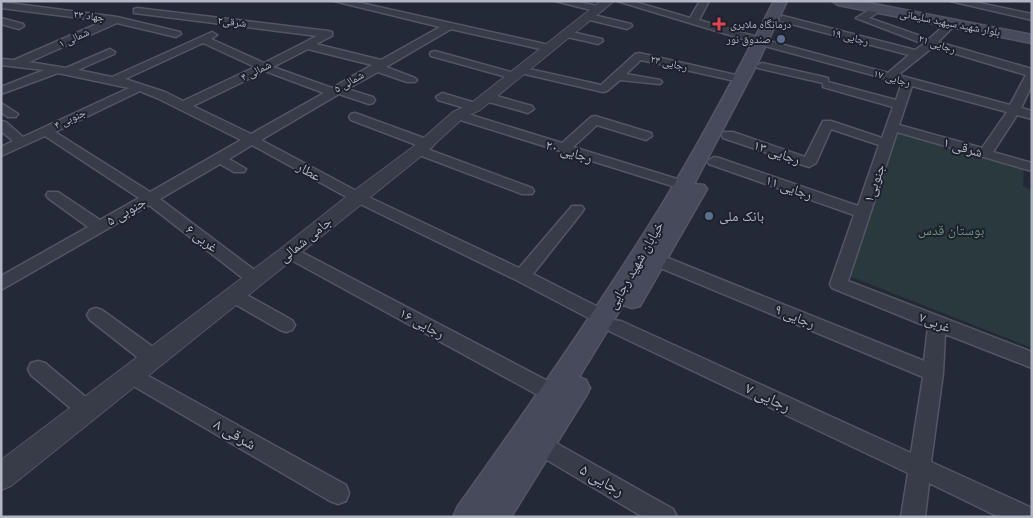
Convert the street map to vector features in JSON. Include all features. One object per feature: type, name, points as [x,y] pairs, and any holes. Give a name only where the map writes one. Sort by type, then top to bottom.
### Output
[{"type":"main road","name":"بلوار شهید سپهبد سلیمانی","points":[[838,1],[877,9],[1026,32]]},
{"type":"main road","name":"بلوار شهید سپهبد سلیمانی","points":[[855,1],[1032,39]]},
{"type":"main road","name":"خیابان شهید رجایی","points":[[482,514],[554,394],[657,260],[714,161],[729,122],[740,79],[764,43],[781,5]]},
{"type":"main road","name":"خیابان شهید رجایی","points":[[482,514],[540,444],[610,322],[682,185],[700,156],[729,122],[762,66],[764,43]]},
{"type":"street","points":[[22,8],[39,1]]},
{"type":"street","name":"شمالی ۱","points":[[17,64],[159,1]]},
{"type":"street","points":[[338,1],[549,48]]},
{"type":"street","points":[[559,1],[598,9],[627,26]]},
{"type":"street","name":"رجایی ۱۷","points":[[621,1],[764,43],[1032,115]]},
{"type":"street","points":[[693,22],[705,1]]},
{"type":"street","points":[[954,1],[980,4],[1031,16],[1026,32]]},
{"type":"street","points":[[889,77],[931,43],[954,21],[980,4]]},
{"type":"street","name":"جهاد ۲۳","points":[[1,5],[117,20],[176,34]]},
{"type":"street","name":"رجایی ۱۹","points":[[781,5],[917,54]]},
{"type":"street","name":"جامی شمالی","points":[[1,477],[423,147],[458,115],[480,102],[598,9]]},
{"type":"street","name":"رجایی ۲۱","points":[[877,9],[861,18],[931,43],[1032,73]]},
{"type":"street","name":"شرقی۲","points":[[136,11],[328,34]]},
{"type":"street","points":[[1,21],[19,26]]},
{"type":"street","name":"شمالی ۵","points":[[250,139],[449,26]]},
{"type":"street","points":[[114,80],[156,57],[214,34]]},
{"type":"street","name":"شمالی ۴","points":[[183,106],[328,34]]},
{"type":"street","points":[[567,34],[598,41]]},
{"type":"street","points":[[202,39],[264,67],[334,91],[370,100]]},
{"type":"street","points":[[306,45],[379,66],[410,80]]},
{"type":"street","points":[[1,91],[110,52]]},
{"type":"street","points":[[435,54],[517,73]]},
{"type":"street","name":"رجایی ۲۴","points":[[517,73],[603,89],[639,56],[740,79]]},
{"type":"street","name":"عطار","points":[[1,62],[62,70],[114,80],[162,95],[250,139],[357,197],[522,276],[610,322]]},
{"type":"street","points":[[762,66],[826,82],[900,105]]},
{"type":"street","points":[[985,154],[1014,110],[1032,73]]},
{"type":"street","points":[[618,76],[656,82]]},
{"type":"street","points":[[952,93],[963,80]]},
{"type":"street","name":"جنوبی۱","points":[[838,284],[908,82]]},
{"type":"street","name":"جنوبی ۴","points":[[1,152],[140,87]]},
{"type":"street","points":[[442,98],[528,110]]},
{"type":"street","points":[[1,107],[12,114]]},
{"type":"street","name":"رجایی ۲۰","points":[[458,115],[682,185]]},
{"type":"street","points":[[354,116],[527,192]]},
{"type":"street","points":[[563,149],[595,120],[646,136]]},
{"type":"street","name":"رجایی ۱۳","points":[[729,122],[809,163],[827,124],[888,144]]},
{"type":"street","points":[[2,126],[22,142]]},
{"type":"street","name":"شرقی ۱","points":[[893,127],[1032,167]]},
{"type":"street","name":"غربی ۶","points":[[45,131],[149,198],[255,279]]},
{"type":"street","name":"جنوبی ۵","points":[[1,284],[250,139]]},
{"type":"street","points":[[218,158],[239,169]]},
{"type":"street","name":"رجایی ۱۱","points":[[714,161],[864,213]]},
{"type":"street","points":[[53,195],[99,227]]},
{"type":"street","points":[[522,276],[577,209]]},
{"type":"street","name":"رجایی ۱۶","points":[[290,252],[554,394]]},
{"type":"street","name":"رجایی ۹","points":[[657,260],[933,372]]},
{"type":"street","name":"غربی۷","points":[[838,284],[1032,360]]},
{"type":"street","points":[[234,295],[286,325]]},
{"type":"street","points":[[96,315],[153,358]]},
{"type":"street","name":"رجایی ۷","points":[[610,322],[920,467]]},
{"type":"street","points":[[913,517],[933,372],[937,323]]},
{"type":"street","points":[[38,369],[87,410]]},
{"type":"street","name":"شرقی ۸","points":[[132,375],[338,493]]},
{"type":"street","name":"رجایی ۵","points":[[540,444],[665,517]]},
{"type":"street","points":[[920,467],[1025,517]]},
{"type":"green space","name":"بوستان قدس","points":[[896,127],[1024,168],[1023,186],[1032,190],[1032,348],[849,276]]},
{"type":"place","name":"درمانگاه ملایری","points":[[719,24]]},
{"type":"place","name":"صندوق نور","points":[[781,39]]},
{"type":"place","name":"بانک ملی","points":[[709,216]]}]
